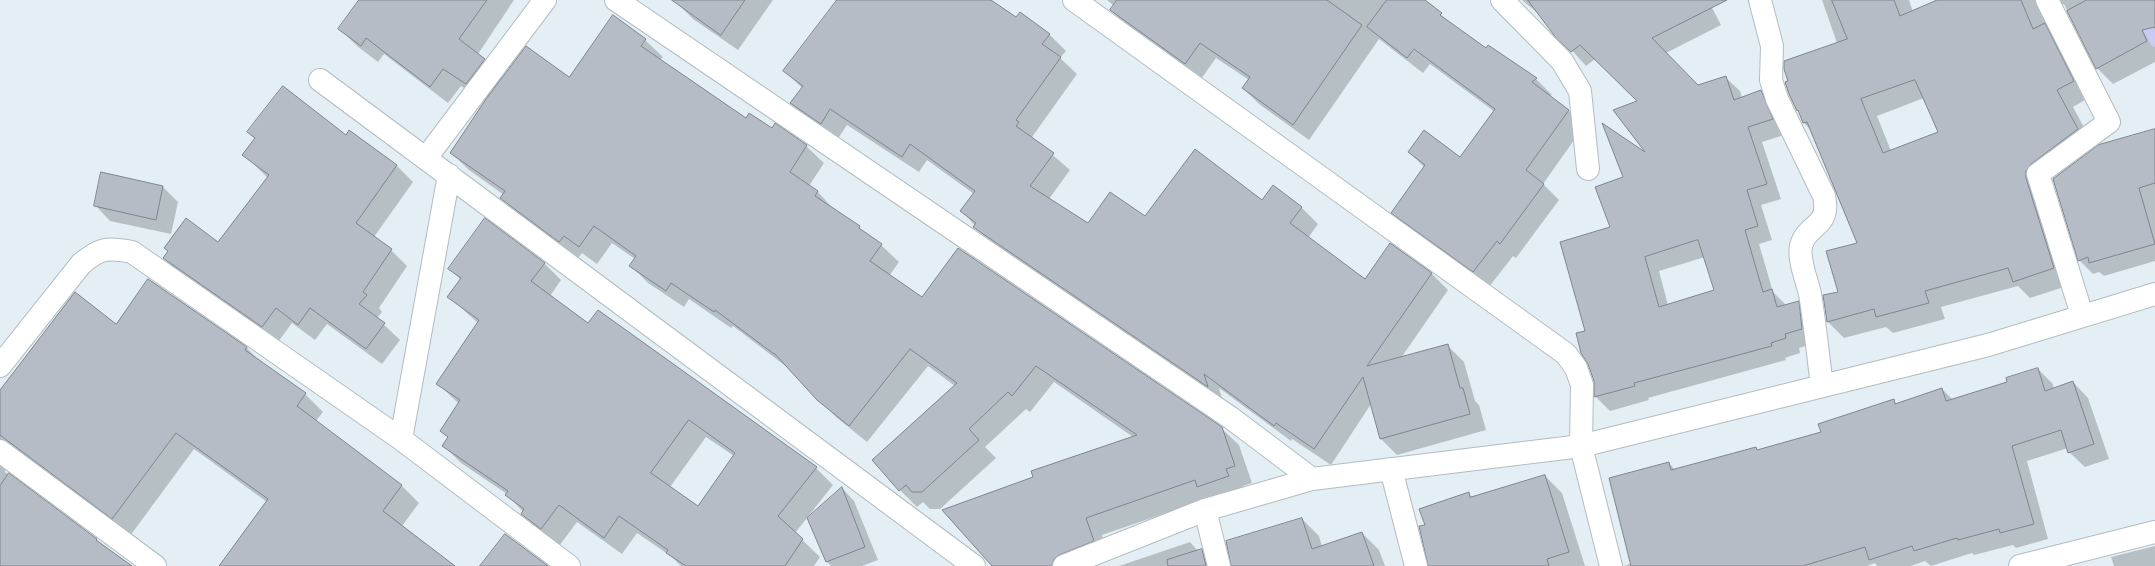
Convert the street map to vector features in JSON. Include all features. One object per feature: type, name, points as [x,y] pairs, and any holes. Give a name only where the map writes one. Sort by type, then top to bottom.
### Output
[{"type":"street","points":[[426,158],[545,0]]},
{"type":"street","points":[[616,0],[1231,418],[1312,479]]},
{"type":"street","points":[[1074,0],[1566,354],[1576,368],[1582,385],[1581,446],[1611,566]]},
{"type":"street","points":[[1502,0],[1562,61],[1580,91],[1588,169]]},
{"type":"street","points":[[1760,0],[1772,46],[1771,80],[1777,99],[1824,196],[1826,206],[1823,219],[1804,239],[1801,246],[1822,386]]},
{"type":"street","points":[[2047,0],[2109,122],[2038,174],[2082,315]]},
{"type":"street","points":[[320,80],[974,566]]},
{"type":"street","points":[[401,439],[449,175]]},
{"type":"street","points":[[0,366],[80,264],[94,253],[113,248],[132,252],[401,439],[569,566]]},
{"type":"street","points":[[1064,566],[1205,510],[1312,479],[1581,446],[1988,345],[2082,315],[2155,294]]},
{"type":"street","points":[[0,451],[155,566]]},
{"type":"street","points":[[1391,469],[1416,566]]},
{"type":"street","points":[[1205,510],[1219,566]]},
{"type":"street","points":[[2020,566],[2155,532]]},
{"type":"building","points":[[359,0],[487,0],[459,39],[485,59],[466,84],[443,69],[430,87],[366,38],[361,46],[338,29]]},
{"type":"building","points":[[672,0],[745,0],[721,35]]},
{"type":"building","points":[[837,0],[991,0],[1016,17],[1020,12],[1050,34],[1042,44],[1061,57],[1016,120],[1019,122],[1016,126],[1054,153],[1030,186],[1088,223],[1110,192],[1145,216],[1195,149],[1262,200],[1273,185],[1302,207],[1290,223],[1365,279],[1390,243],[1432,273],[1367,366],[1448,344],[1460,388],[1463,388],[1470,414],[1380,439],[1363,377],[1314,449],[1276,423],[1274,426],[1204,374],[1208,387],[973,227],[976,223],[960,211],[975,191],[910,144],[902,157],[830,109],[821,124],[790,103],[803,86],[783,71]]},
{"type":"building","points":[[1117,0],[1327,0],[1362,25],[1293,125],[1242,88],[1250,77],[1200,43],[1185,64],[1110,10]]},
{"type":"building","points":[[1387,0],[1425,0],[1442,13],[1440,15],[1486,48],[1488,45],[1537,78],[1532,82],[1569,110],[1526,170],[1544,184],[1500,244],[1497,241],[1473,272],[1391,213],[1425,165],[1408,152],[1424,130],[1460,157],[1495,109],[1414,49],[1407,58],[1367,27]]},
{"type":"building","points":[[1528,0],[1727,0],[1652,38],[1698,85],[1726,76],[1734,100],[1761,90],[1773,119],[1748,127],[1767,184],[1747,190],[1758,226],[1745,230],[1763,292],[1772,289],[1777,307],[1799,301],[1802,329],[1785,334],[1786,338],[1771,343],[1772,346],[1634,383],[1635,386],[1594,397],[1594,381],[1588,364],[1581,353],[1576,333],[1585,331],[1560,242],[1610,227],[1595,187],[1623,177],[1602,123],[1645,152],[1613,110],[1637,101],[1580,45],[1571,52],[1557,39]],"holes":[[[1698,240],[1714,290],[1659,307],[1645,257]]]},
{"type":"building","points":[[1832,0],[1894,0],[1900,16],[1937,0],[2021,0],[2033,29],[2045,23],[2074,81],[2057,90],[2078,129],[2031,164],[2026,171],[2026,178],[2054,268],[2013,282],[2008,268],[1925,291],[1929,303],[1876,317],[1874,309],[1827,322],[1823,295],[1838,292],[1826,251],[1857,243],[1807,122],[1803,123],[1789,94],[1785,82],[1788,81],[1784,69],[1784,61],[1847,39]],"holes":[[[1915,80],[1938,132],[1883,153],[1861,99]]]},
{"type":"building","points":[[2087,0],[2155,0],[2155,27],[2142,30],[2147,41],[2096,69],[2067,11]]},
{"type":"building","points":[[613,15],[646,39],[641,46],[746,118],[749,113],[772,128],[775,123],[807,145],[790,172],[818,191],[815,196],[860,226],[859,228],[882,244],[870,261],[922,297],[958,248],[1222,427],[1235,466],[1226,469],[1229,476],[1197,487],[1195,480],[1086,518],[1094,541],[1059,555],[1054,559],[1052,566],[992,566],[942,510],[1033,477],[1031,471],[1137,435],[1036,366],[1012,396],[1008,392],[969,429],[979,440],[922,492],[912,492],[906,485],[899,491],[872,460],[957,383],[910,349],[849,426],[817,400],[775,354],[715,310],[714,312],[671,283],[666,291],[629,266],[636,256],[594,226],[579,247],[564,236],[559,242],[500,198],[505,191],[450,153],[486,99],[526,46],[569,77]]},
{"type":"building","points":[[283,86],[346,135],[349,130],[397,165],[356,223],[392,249],[363,292],[367,295],[359,304],[385,323],[366,349],[310,308],[298,325],[276,308],[262,327],[163,258],[168,251],[164,248],[186,218],[218,242],[269,175],[242,155],[255,138],[247,132]]},
{"type":"building","points":[[2155,129],[2155,183],[2139,188],[2155,244],[2089,263],[2088,257],[2078,261],[2053,179],[2098,145]]},
{"type":"building","points":[[101,172],[163,186],[156,220],[94,206]]},
{"type":"building","points":[[485,218],[545,263],[531,281],[588,323],[598,310],[817,467],[778,516],[803,539],[785,566],[686,566],[666,553],[668,550],[619,516],[604,538],[559,505],[541,529],[521,514],[524,509],[505,495],[508,491],[442,446],[448,437],[440,431],[460,400],[436,384],[479,320],[447,297],[461,278],[448,269]],"holes":[[[689,420],[735,453],[698,506],[651,473]]]},
{"type":"building","points":[[148,279],[247,347],[245,350],[306,393],[297,406],[402,485],[383,511],[455,566],[219,566],[268,499],[176,433],[112,519],[0,435],[0,390],[75,292],[116,324]]},
{"type":"building","points":[[2038,368],[2045,391],[2073,381],[2094,444],[2068,453],[2061,430],[2012,446],[2034,524],[2000,533],[1999,529],[1958,540],[1957,538],[1914,551],[1912,546],[1869,560],[1865,547],[1803,566],[1631,566],[1609,478],[1669,462],[1671,470],[1756,447],[1757,450],[1821,432],[1818,424],[1894,399],[1895,404],[1942,388],[1946,401],[2007,382],[2006,378]]},
{"type":"building","points":[[9,473],[132,566],[0,566],[0,486]]},
{"type":"building","points":[[1545,475],[1569,552],[1547,559],[1549,566],[1428,566],[1419,526],[1425,525],[1419,509],[1469,492],[1470,497]]},
{"type":"building","points":[[842,487],[865,547],[826,562],[807,518]]},
{"type":"building","points":[[1302,518],[1312,549],[1362,532],[1374,566],[1231,566],[1226,541]]},
{"type":"building","points":[[505,534],[548,566],[480,566]]},
{"type":"building","points":[[1202,549],[1206,566],[1168,566],[1167,560]]},
{"type":"waterway","points":[[2133,0],[2155,42]]}]
